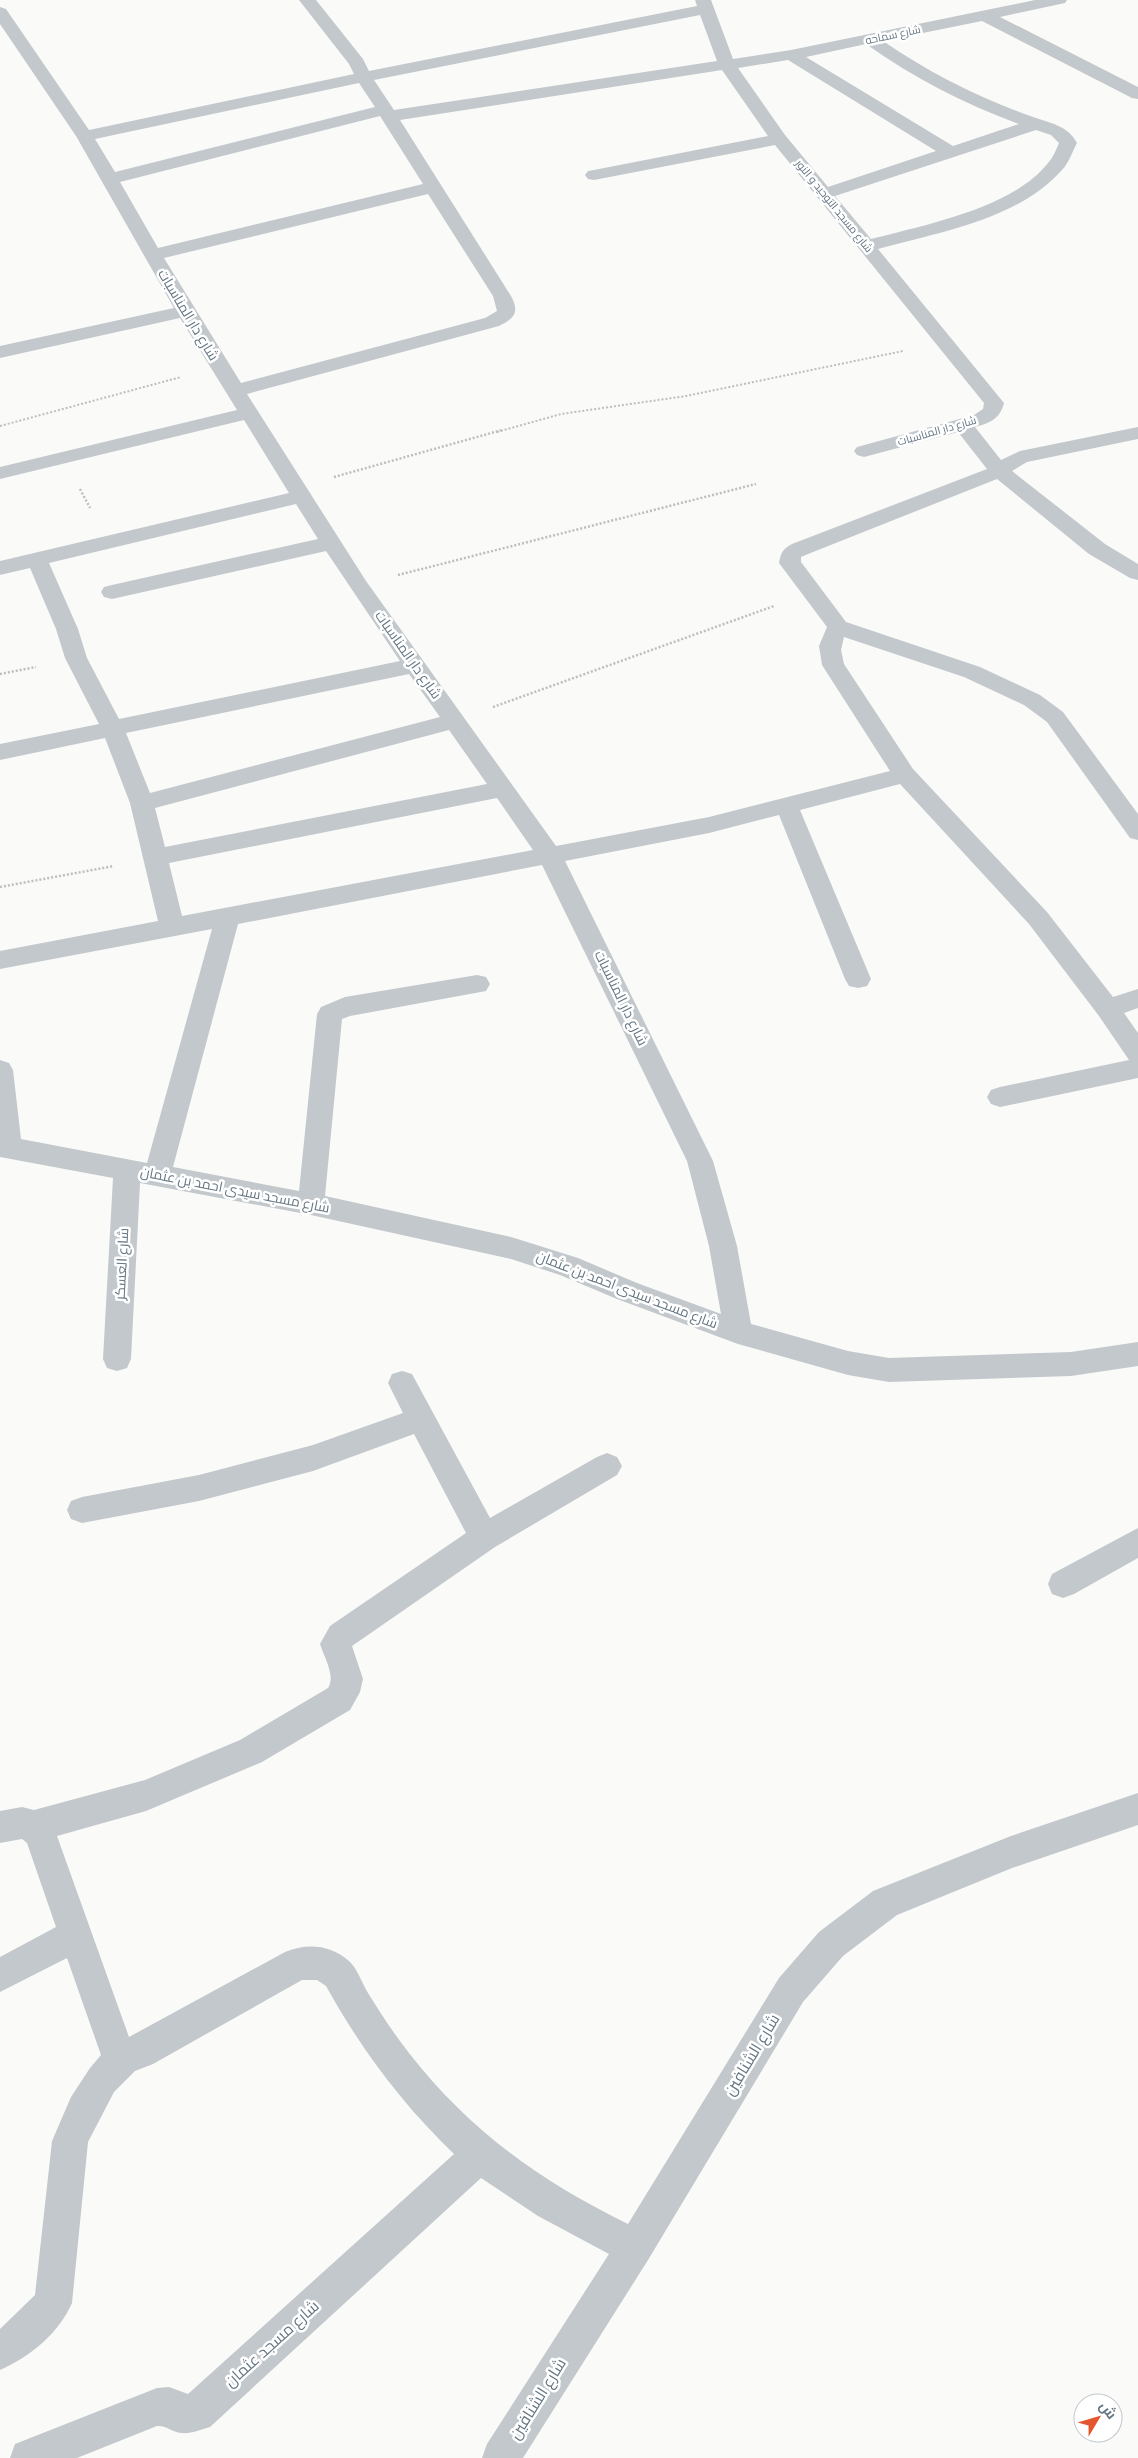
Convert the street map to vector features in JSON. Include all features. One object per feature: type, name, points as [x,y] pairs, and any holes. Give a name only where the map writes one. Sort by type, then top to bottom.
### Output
[{"type":"street","points":[[235,391],[492,322],[507,314],[507,306],[502,296],[357,63],[307,0]]},
{"type":"street","name":"شارع سماحه","points":[[109,179],[387,113],[791,55],[1058,0]]},
{"type":"street","points":[[85,136],[705,5]]},
{"type":"street","name":"شارع مسجد التوحيد و النور","points":[[705,5],[728,65],[779,139],[990,395]]},
{"type":"street","name":"شارع دار المناسبات","points":[[0,12],[85,136],[185,311],[358,585],[549,854],[700,1161],[717,1215],[730,1272],[738,1332]]},
{"type":"street","points":[[984,15],[1138,94]]},
{"type":"street","points":[[867,246],[993,210],[1034,186],[1051,171],[1068,143],[1065,137],[1057,131],[992,108],[894,57],[871,40]]},
{"type":"street","points":[[791,55],[952,153]]},
{"type":"street","points":[[824,194],[1036,124]]},
{"type":"street","points":[[594,175],[779,139]]},
{"type":"street","points":[[152,255],[433,187]]},
{"type":"street","points":[[0,352],[185,311]]},
{"type":"street","name":"شارع دار المناسبات","points":[[864,451],[981,419],[992,412],[994,403],[990,395]]},
{"type":"street","points":[[0,473],[250,413]]},
{"type":"street","points":[[962,424],[999,471],[1097,549],[1138,573]]},
{"type":"street","points":[[1138,433],[1020,456],[999,471],[896,513],[800,549],[791,554],[790,563],[838,627],[972,672],[1032,700],[1055,717],[1138,832]]},
{"type":"street","points":[[0,568],[299,492]]},
{"type":"street","points":[[112,592],[331,542]]},
{"type":"street","points":[[37,559],[67,629],[76,658],[113,729],[142,803],[172,927]]},
{"type":"street","points":[[838,627],[830,640],[829,654],[833,665],[906,776],[1038,918],[1108,1009],[1138,1053]]},
{"type":"street","points":[[0,752],[416,665]]},
{"type":"street","points":[[142,803],[454,721]]},
{"type":"street","points":[[0,960],[656,835],[786,807],[906,776]]},
{"type":"street","points":[[156,858],[502,789]]},
{"type":"street","points":[[786,807],[858,978]]},
{"type":"street","points":[[157,1175],[228,916]]},
{"type":"street","points":[[311,1204],[330,1014],[345,1007],[476,984]]},
{"type":"street","points":[[1108,1009],[1138,998]]},
{"type":"street","points":[[1000,1097],[1138,1068]]},
{"type":"street","points":[[0,1070],[5,1146]]},
{"type":"street","name":"شارع مسجد سيدى احمد بن عثمان","points":[[5,1146],[311,1204],[511,1248],[568,1266],[627,1291],[738,1332],[848,1363],[889,1370],[1072,1364],[1138,1354]]},
{"type":"street","name":"شارع العسكر","points":[[117,1359],[128,1170]]},
{"type":"street","points":[[402,1383],[484,1537]]},
{"type":"street","points":[[82,1510],[199,1488],[313,1458],[422,1419]]},
{"type":"street","points":[[35,1826],[146,1795],[251,1751],[339,1699],[345,1692],[348,1680],[336,1644],[341,1636],[484,1537],[607,1466]]},
{"type":"street","points":[[1063,1584],[1138,1542]]},
{"type":"street","name":"شارع الشنافين","points":[[501,2458],[635,2248],[792,1990],[831,1944],[885,1903],[1011,1852],[1138,1809]]},
{"type":"street","points":[[0,1827],[26,1822],[35,1826],[40,1834],[114,2043],[117,2050],[125,2056]]},
{"type":"street","points":[[0,1975],[76,1935]]},
{"type":"street","points":[[0,2352],[16,2342],[39,2320],[53,2303],[70,2141],[84,2110],[102,2080],[125,2056],[141,2052],[297,1964],[310,1961],[324,1964],[338,1974],[406,2080],[441,2118],[481,2154],[523,2186],[572,2217],[635,2248]]},
{"type":"street","name":"شارع مسجد عثمان","points":[[28,2458],[157,2407],[169,2406],[180,2414],[196,2413],[481,2154]]},
{"type":"path","points":[[299,492],[561,414],[686,396],[945,342]]},
{"type":"path","points":[[0,426],[220,367]]},
{"type":"path","points":[[64,458],[107,542]]},
{"type":"path","points":[[358,585],[756,484]]},
{"type":"path","points":[[454,721],[813,592]]},
{"type":"path","points":[[0,887],[156,858]]}]
